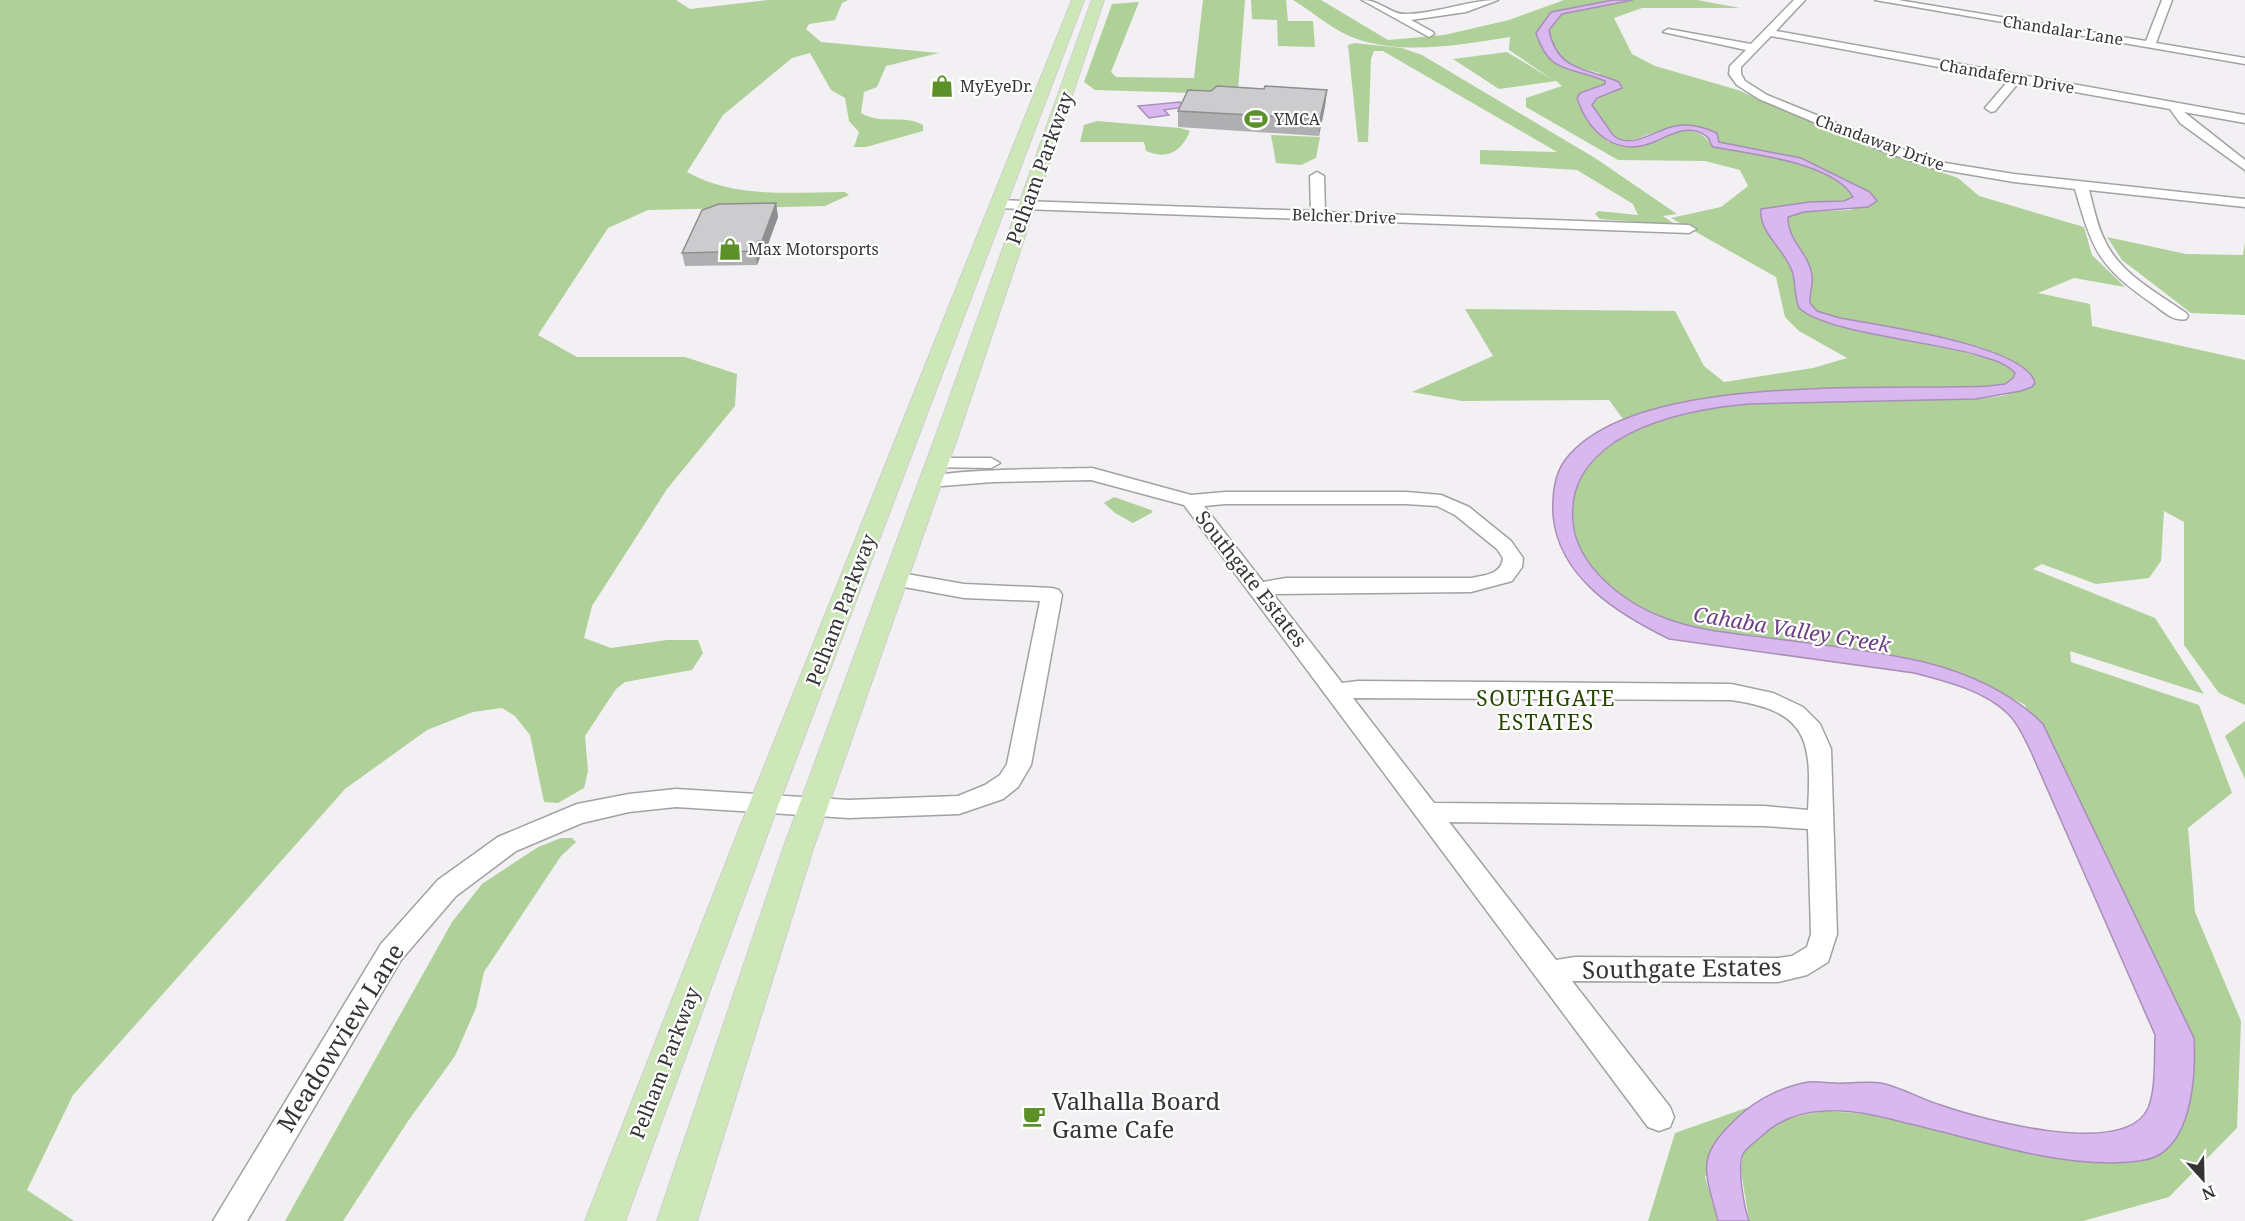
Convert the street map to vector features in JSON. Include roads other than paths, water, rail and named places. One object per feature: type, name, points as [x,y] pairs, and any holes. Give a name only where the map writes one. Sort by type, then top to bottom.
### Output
[{"type":"main road","name":"Pelham Parkway","points":[[605,1221],[1078,0]]},
{"type":"main road","name":"Pelham Parkway","points":[[677,1221],[814,807],[1098,0]]},
{"type":"main road","points":[[1041,95],[1066,93]]},
{"type":"main road","points":[[1008,177],[1036,179]]},
{"type":"main road","points":[[982,244],[1012,246]]},
{"type":"main road","points":[[966,285],[998,287]]},
{"type":"main road","points":[[892,480],[933,472]]},
{"type":"street","points":[[1367,0],[1429,34]]},
{"type":"street","points":[[1401,18],[1466,9],[1493,0]]},
{"type":"street","name":"Chandaway Drive","points":[[1800,0],[1736,66],[1736,74],[1746,87],[1774,102],[1884,147],[1937,165],[1995,176],[2245,203]]},
{"type":"street","name":"Chandalar Lane","points":[[1880,0],[2245,61]]},
{"type":"street","points":[[2150,45],[2167,0]]},
{"type":"street","points":[[1973,15],[1979,5]]},
{"type":"street","points":[[1668,32],[1753,48]]},
{"type":"street","name":"Chandafern Drive","points":[[1769,33],[2245,119]]},
{"type":"street","points":[[1991,108],[2017,77]]},
{"type":"street","points":[[2174,106],[2184,120],[2245,166]]},
{"type":"street","points":[[1317,176],[1318,215]]},
{"type":"street","points":[[2081,186],[2093,229],[2103,251],[2121,272],[2180,316]]},
{"type":"street","name":"Belcher Drive","points":[[998,204],[1689,229]]},
{"type":"street","name":"Southgate Estates","points":[[933,472],[1092,474],[1191,501],[1659,1118]]},
{"type":"street","points":[[1191,501],[1226,498],[1406,498],[1441,501],[1462,511],[1504,545],[1513,558],[1512,567],[1505,576],[1471,585],[1286,585],[1259,589]]},
{"type":"street","name":"Meadowview Lane","points":[[229,1221],[380,968],[419,919],[456,881],[507,844],[577,814],[629,803],[676,798],[814,807],[921,808],[959,805],[994,792],[1009,781],[1019,765],[1052,595],[964,591],[895,579]]},
{"type":"street","name":"Southgate Estates","points":[[1338,692],[1358,688],[1731,692],[1758,695],[1786,707],[1813,731],[1818,741],[1821,772],[1820,820],[1824,934],[1818,954],[1810,962],[1797,968],[1778,970],[1575,969],[1550,974]]},
{"type":"street","points":[[1428,812],[1764,816],[1820,820]]},
{"type":"place","name":"MyEyeDr.","points":[[942,86]]},
{"type":"place","name":"YMCA","points":[[1256,119]]},
{"type":"place","name":"Max Motorsports","points":[[730,249]]},
{"type":"place","name":"Valhalla Board Game Cafe","points":[[1034,1116]]},
{"type":"district","name":"SOUTHGATE ESTATES","points":[[1546,711]]},
{"type":"water label","name":"Cahaba Valley Creek","points":[[1792,630]]}]
